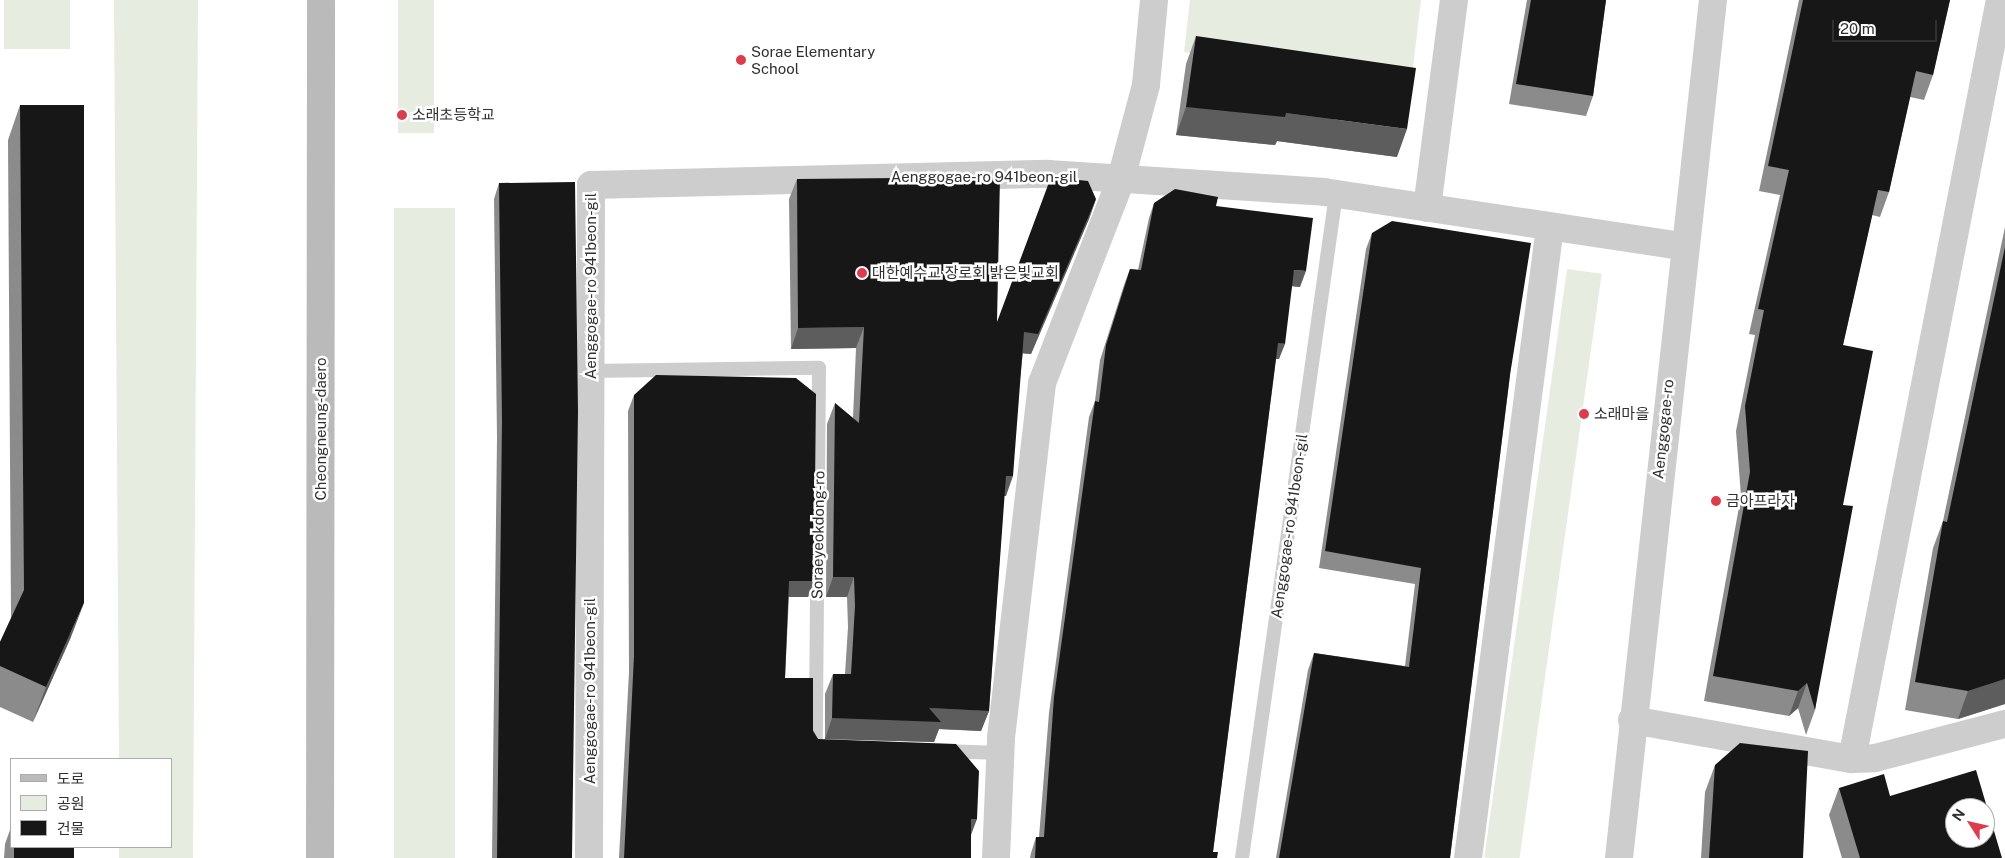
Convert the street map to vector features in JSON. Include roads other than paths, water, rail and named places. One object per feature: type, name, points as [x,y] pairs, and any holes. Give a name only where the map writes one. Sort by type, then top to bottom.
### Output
[{"type":"main road","name":"Cheongneung-daero","points":[[320,858],[321,0]]},
{"type":"street","points":[[996,858],[1000,753],[1042,383],[1121,179],[1146,85],[1154,0]]},
{"type":"street","points":[[1427,208],[1454,0]]},
{"type":"street","name":"Aenggogae-ro","points":[[1619,858],[1682,246],[1713,0]]},
{"type":"street","points":[[1852,759],[2000,0]]},
{"type":"street","name":"Aenggogae-ro 941beon-gil","points":[[590,858],[591,185],[1048,174],[1336,194],[1682,246]]},
{"type":"street","points":[[1468,858],[1550,227]]},
{"type":"street","points":[[1632,720],[1852,759],[1874,758],[2005,724]]},
{"type":"lane","name":"Aenggogae-ro 941beon-gil","points":[[1242,858],[1336,194]]},
{"type":"lane","name":"Soraeyeokdong-ro","points":[[590,371],[819,368],[816,747],[835,748]]},
{"type":"lane","points":[[932,751],[1000,753]]},
{"type":"place","name":"Sorae Elementary School","points":[[741,60]]},
{"type":"place","name":"소래초등학교","points":[[402,115]]},
{"type":"place","name":"대한예수교 장로회 밝은빛교회","points":[[862,273]]},
{"type":"place","name":"소래마을","points":[[1584,414]]},
{"type":"place","name":"금아프라자","points":[[1716,501]]}]
